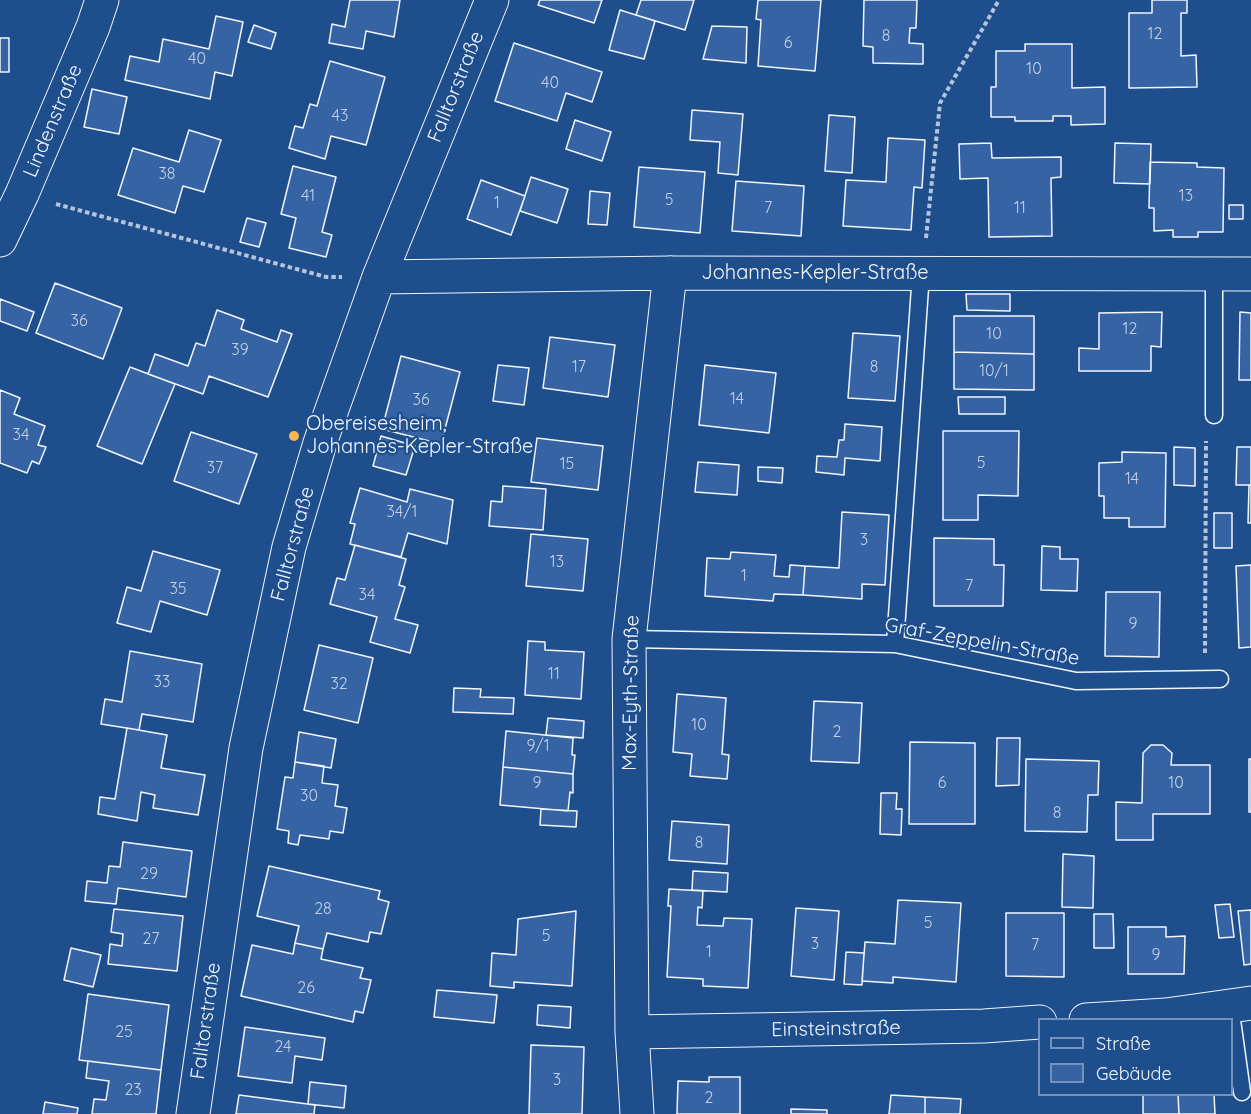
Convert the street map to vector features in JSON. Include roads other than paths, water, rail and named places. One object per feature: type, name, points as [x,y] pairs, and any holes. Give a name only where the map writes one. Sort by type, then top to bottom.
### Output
[{"type":"street","name":"Lindenstraße","points":[[0,240],[93,27],[102,0]]},
{"type":"street","name":"Falltorstraße","points":[[193,1114],[246,748],[290,547],[320,443],[379,277],[492,0]]},
{"type":"street","name":"Johannes-Kepler-Straße","points":[[379,277],[670,273],[1251,274]]},
{"type":"street","name":"Max-Eyth-Straße","points":[[637,1114],[632,1032],[629,639],[670,273]]},
{"type":"street","points":[[1113,1018],[1236,1012]]},
{"type":"street","name":"Einsteinstraße","points":[[632,1032],[972,1026],[1038,1022]]},
{"type":"lane","points":[[895,644],[921,273]]},
{"type":"lane","points":[[1214,273],[1214,415]]},
{"type":"lane","name":"Graf-Zeppelin-Straße","points":[[629,639],[895,644],[1076,681],[1212,680]]},
{"type":"lane","points":[[1236,1012],[1242,1092]]},
{"type":"place","name":"Obereisesheim, Johannes-Kepler-Straße","points":[[294,436]]}]
